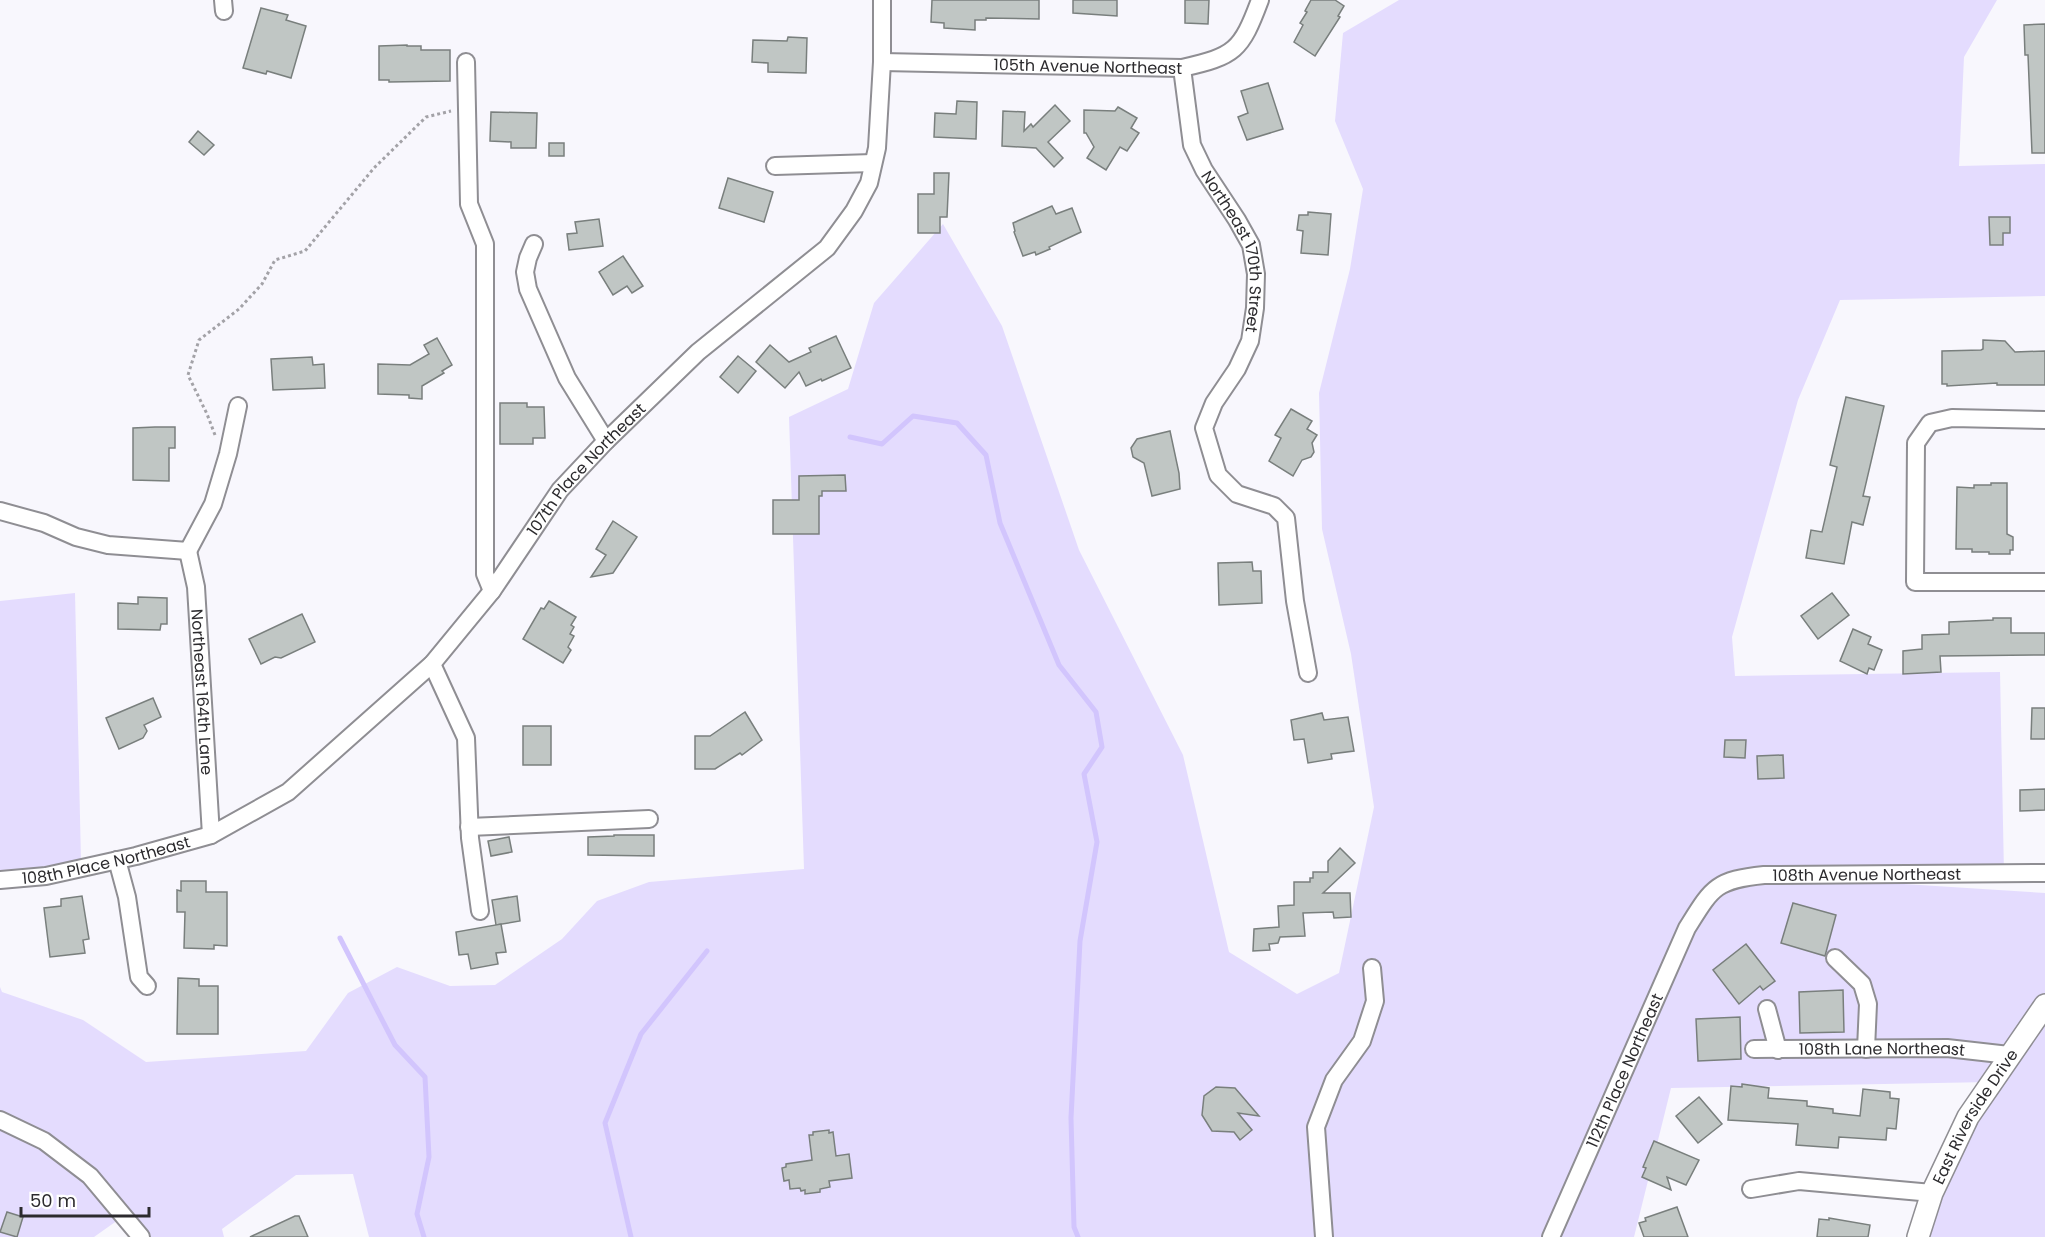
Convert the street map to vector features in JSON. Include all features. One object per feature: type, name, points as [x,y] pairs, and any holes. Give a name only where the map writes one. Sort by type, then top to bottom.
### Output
[{"type":"main road","name":"East Riverside Drive","points":[[1918,1237],[1932,1193],[1968,1117],[2045,1005]]},
{"type":"street","name":"107th Place Northeast","points":[[212,835],[288,792],[432,664],[492,591],[560,490],[606,441],[698,352],[827,248],[854,211],[869,183],[877,148],[882,62],[882,0]]},
{"type":"street","name":"105th Avenue Northeast","points":[[882,62],[1182,68],[1210,62],[1234,50],[1248,31],[1260,0]]},
{"type":"street","points":[[466,62],[469,204],[485,244],[485,574],[492,591]]},
{"type":"street","name":"Northeast 170th Street","points":[[1182,68],[1192,145],[1204,170],[1238,220],[1251,245],[1256,274],[1256,308],[1250,341],[1237,369],[1214,403],[1204,428],[1218,475],[1237,494],[1274,506],[1286,518],[1295,601],[1308,673]]},
{"type":"street","points":[[775,166],[873,163]]},
{"type":"street","points":[[534,244],[525,272],[528,289],[567,378],[606,441]]},
{"type":"street","points":[[0,511],[44,523],[76,537],[108,545],[188,551],[213,504],[225,466],[238,406]]},
{"type":"street","points":[[2045,420],[1952,418],[1930,423],[1916,443],[1915,582],[2045,582]]},
{"type":"street","name":"Northeast 164th Lane","points":[[188,551],[196,588],[212,835]]},
{"type":"street","points":[[432,664],[466,738],[469,827],[480,911]]},
{"type":"street","points":[[469,827],[649,819]]},
{"type":"street","name":"108th Place Northeast","points":[[0,880],[46,876],[212,835]]},
{"type":"street","points":[[117,860],[127,897],[138,977],[147,986]]},
{"type":"street","name":"108th Avenue Northeast","points":[[1701,906],[1716,887],[1739,878],[1764,875],[2045,873]]},
{"type":"street","name":"112th Place Northeast","points":[[1551,1237],[1687,928],[1701,906]]},
{"type":"street","points":[[1834,958],[1862,984],[1868,1004],[1866,1049]]},
{"type":"street","points":[[1324,1237],[1316,1127],[1334,1080],[1362,1041],[1375,1000],[1372,968]]},
{"type":"street","points":[[1767,1009],[1778,1050]]},
{"type":"street","name":"108th Lane Northeast","points":[[1754,1049],[1947,1048],[2009,1055]]},
{"type":"street","points":[[0,1120],[44,1141],[90,1176],[141,1237]]},
{"type":"street","points":[[1751,1189],[1799,1180],[1932,1193]]},
{"type":"path","points":[[225,466],[207,414],[188,375],[200,340],[239,309],[262,284],[275,260],[306,251],[374,168],[426,117],[466,108]]},
{"type":"shaded area","points":[[1399,0],[1997,0],[1964,57],[1959,166],[2045,164],[2045,296],[1840,300],[1798,400],[1732,637],[1735,676],[2000,672],[2004,874],[1777,876],[2045,893],[2045,1237],[1918,1237],[1990,1082],[1671,1088],[1634,1237],[369,1237],[353,1174],[296,1175],[222,1229],[224,1237],[133,1237],[118,1220],[94,1237],[0,1237],[0,987],[2,992],[83,1020],[146,1062],[306,1051],[348,993],[397,967],[450,986],[495,985],[562,939],[597,901],[649,882],[804,869],[789,417],[848,389],[874,303],[943,224],[1002,326],[1079,550],[1183,755],[1229,952],[1297,994],[1339,973],[1374,807],[1351,654],[1322,529],[1319,393],[1350,269],[1363,189],[1335,121],[1343,33]]},
{"type":"shaded area","points":[[75,593],[81,862],[0,873],[0,601]]},
{"type":"building","points":[[932,0],[1039,0],[1039,19],[986,18],[986,20],[975,20],[975,30],[944,28],[944,23],[931,22]]},
{"type":"building","points":[[1073,0],[1117,0],[1117,16],[1073,13]]},
{"type":"building","points":[[1185,0],[1209,0],[1208,24],[1185,23]]},
{"type":"building","points":[[1311,0],[1335,0],[1344,6],[1338,16],[1340,17],[1315,56],[1294,42],[1303,25],[1300,23]]},
{"type":"building","points":[[261,8],[288,15],[286,20],[306,26],[291,78],[267,71],[266,74],[243,68]]},
{"type":"building","points":[[2045,24],[2045,153],[2032,153],[2028,55],[2025,55],[2024,25]]},
{"type":"building","points":[[788,37],[807,38],[806,73],[768,72],[768,63],[752,62],[753,40],[787,41]]},
{"type":"building","points":[[379,46],[421,46],[421,50],[450,50],[450,81],[389,82],[389,80],[379,80]]},
{"type":"building","points":[[1268,83],[1283,129],[1247,140],[1238,117],[1248,113],[1241,91]]},
{"type":"building","points":[[957,101],[977,102],[976,139],[934,137],[935,113],[956,114]]},
{"type":"building","points":[[1055,105],[1070,121],[1048,142],[1063,158],[1054,167],[1036,148],[1002,146],[1003,111],[1025,112],[1024,131],[1031,124],[1033,127]]},
{"type":"building","points":[[1118,107],[1137,118],[1131,128],[1139,133],[1127,151],[1120,147],[1106,170],[1087,158],[1094,147],[1084,133],[1084,110],[1115,111]]},
{"type":"building","points":[[491,112],[537,113],[536,148],[511,148],[511,142],[490,141]]},
{"type":"building","points":[[198,131],[214,145],[204,155],[189,142]]},
{"type":"building","points":[[549,143],[564,143],[564,156],[549,156]]},
{"type":"building","points":[[934,173],[949,173],[947,217],[940,217],[940,233],[918,233],[918,194],[934,194]]},
{"type":"building","points":[[728,178],[773,192],[764,222],[719,208]]},
{"type":"building","points":[[1052,206],[1056,214],[1072,208],[1081,232],[1036,255],[1035,252],[1023,256],[1013,223]]},
{"type":"building","points":[[1308,212],[1331,214],[1328,255],[1301,253],[1303,231],[1297,230],[1299,215],[1308,215]]},
{"type":"building","points":[[1989,217],[2010,217],[2010,233],[2003,233],[2003,245],[1990,245]]},
{"type":"building","points":[[599,219],[603,246],[569,250],[567,234],[577,233],[575,222]]},
{"type":"building","points":[[623,256],[643,286],[632,293],[627,286],[613,295],[599,272]]},
{"type":"building","points":[[836,336],[851,368],[822,381],[821,379],[806,386],[799,372],[785,388],[756,362],[770,345],[789,362],[811,352],[809,348]]},
{"type":"building","points":[[437,338],[452,365],[442,371],[444,373],[422,386],[422,399],[409,398],[409,395],[378,394],[378,364],[410,365],[429,354],[424,345]]},
{"type":"building","points":[[1983,340],[2005,341],[2015,352],[2045,351],[2045,385],[1997,385],[1997,383],[1947,386],[1947,384],[1942,384],[1942,351],[1981,350]]},
{"type":"building","points":[[738,356],[756,371],[738,393],[720,377]]},
{"type":"building","points":[[312,357],[313,365],[324,364],[325,388],[273,390],[271,359]]},
{"type":"building","points":[[1846,397],[1884,406],[1863,496],[1870,497],[1863,525],[1852,522],[1844,564],[1806,558],[1811,530],[1822,532],[1837,467],[1830,465]]},
{"type":"building","points":[[500,403],[527,403],[527,407],[544,407],[545,438],[533,438],[533,444],[500,444]]},
{"type":"building","points":[[1291,409],[1312,421],[1307,429],[1317,435],[1312,443],[1314,452],[1311,457],[1302,460],[1293,476],[1269,461],[1281,438],[1275,435]]},
{"type":"building","points":[[175,427],[175,448],[169,448],[169,481],[133,480],[133,428]]},
{"type":"building","points":[[1170,431],[1180,489],[1152,496],[1144,463],[1133,457],[1131,448],[1137,439]]},
{"type":"building","points":[[845,475],[846,491],[822,491],[822,496],[819,496],[819,534],[773,534],[773,500],[799,500],[799,476]]},
{"type":"building","points":[[1991,483],[2007,483],[2007,534],[2013,537],[2013,550],[2010,550],[2010,554],[1989,554],[1989,552],[1972,552],[1972,549],[1956,549],[1957,487],[1974,488],[1974,485],[1991,485]]},
{"type":"building","points":[[613,521],[637,537],[613,573],[591,577],[606,555],[596,549]]},
{"type":"building","points":[[1252,562],[1253,571],[1261,571],[1262,603],[1219,605],[1218,563]]},
{"type":"building","points":[[1832,593],[1849,615],[1818,639],[1801,616]]},
{"type":"building","points":[[138,597],[167,598],[167,624],[161,624],[160,630],[118,629],[118,603],[138,604]]},
{"type":"building","points":[[549,601],[576,617],[571,625],[574,627],[570,634],[574,636],[568,647],[571,650],[563,663],[523,639],[541,608],[544,609]]},
{"type":"building","points":[[302,614],[315,642],[281,658],[275,657],[261,664],[249,639]]},
{"type":"building","points":[[1993,618],[2011,618],[2011,633],[2045,633],[2045,655],[1940,656],[1941,672],[1903,674],[1903,651],[1922,649],[1922,635],[1949,634],[1949,622],[1993,620]]},
{"type":"building","points":[[1853,629],[1871,637],[1868,644],[1882,650],[1874,670],[1869,668],[1867,674],[1840,661]]},
{"type":"building","points":[[153,698],[161,717],[144,725],[147,731],[143,738],[119,749],[106,718]]},
{"type":"building","points":[[2032,708],[2045,708],[2045,739],[2031,739]]},
{"type":"building","points":[[745,712],[762,740],[742,755],[740,753],[715,769],[695,769],[695,736],[710,736]]},
{"type":"building","points":[[1322,713],[1324,720],[1348,717],[1354,751],[1331,754],[1332,759],[1308,763],[1304,739],[1294,740],[1291,720]]},
{"type":"building","points":[[523,726],[551,726],[551,765],[523,765]]},
{"type":"building","points":[[1725,740],[1746,740],[1745,758],[1724,757]]},
{"type":"building","points":[[1783,755],[1784,778],[1758,779],[1757,756]]},
{"type":"building","points":[[2045,789],[2045,810],[2020,811],[2020,790]]},
{"type":"building","points":[[654,835],[654,856],[588,855],[588,837]]},
{"type":"building","points":[[509,837],[512,852],[491,856],[488,841]]},
{"type":"building","points":[[1340,848],[1355,863],[1323,893],[1350,893],[1351,917],[1334,918],[1333,912],[1303,913],[1305,936],[1280,937],[1278,943],[1269,944],[1270,950],[1253,951],[1254,929],[1279,927],[1278,906],[1294,905],[1294,882],[1310,882],[1313,872],[1328,872],[1328,861]]},
{"type":"building","points":[[181,881],[206,881],[206,892],[227,892],[227,946],[214,945],[214,949],[184,948],[185,912],[177,912],[177,890],[181,891]]},
{"type":"building","points":[[82,896],[89,939],[83,940],[85,953],[50,957],[44,908],[61,906],[61,899]]},
{"type":"building","points":[[517,896],[520,921],[496,925],[492,900]]},
{"type":"building","points":[[1793,903],[1836,915],[1825,956],[1781,943]]},
{"type":"building","points":[[501,924],[506,952],[496,953],[498,964],[471,969],[468,954],[459,955],[456,932]]},
{"type":"building","points":[[1746,944],[1775,981],[1763,990],[1760,986],[1739,1004],[1713,970]]},
{"type":"building","points":[[178,978],[199,979],[199,986],[218,986],[218,1034],[177,1034]]},
{"type":"building","points":[[1843,990],[1844,1032],[1800,1033],[1799,992]]},
{"type":"building","points":[[1740,1017],[1741,1059],[1698,1061],[1696,1019]]},
{"type":"building","points":[[1742,1084],[1769,1088],[1768,1098],[1807,1101],[1807,1106],[1833,1109],[1833,1113],[1860,1116],[1863,1089],[1890,1092],[1890,1098],[1899,1099],[1896,1129],[1887,1128],[1886,1140],[1839,1137],[1838,1148],[1796,1145],[1798,1124],[1728,1120],[1731,1086],[1742,1087]]},
{"type":"building","points":[[1216,1087],[1235,1088],[1259,1116],[1238,1113],[1252,1130],[1240,1140],[1234,1132],[1212,1131],[1202,1115],[1204,1096]]},
{"type":"building","points":[[1699,1097],[1722,1124],[1698,1143],[1676,1116]]},
{"type":"building","points":[[829,1130],[829,1133],[833,1132],[836,1156],[849,1154],[852,1178],[829,1181],[830,1187],[820,1189],[820,1192],[805,1194],[805,1190],[801,1191],[800,1188],[790,1189],[789,1180],[784,1181],[782,1168],[786,1167],[786,1164],[812,1160],[809,1135],[813,1135],[813,1132]]},
{"type":"building","points":[[1654,1141],[1699,1160],[1686,1185],[1667,1177],[1671,1190],[1642,1177],[1646,1168],[1643,1167]]},
{"type":"building","points":[[1677,1207],[1688,1237],[1644,1237],[1639,1223],[1646,1221],[1645,1218]]},
{"type":"building","points":[[7,1212],[23,1217],[17,1237],[0,1232]]},
{"type":"building","points":[[295,1216],[299,1216],[308,1237],[250,1237]]},
{"type":"building","points":[[1829,1218],[1870,1225],[1868,1237],[1817,1237],[1819,1219],[1829,1220]]},
{"type":"waterway","points":[[850,437],[882,444],[913,416],[957,423],[986,455],[1000,523],[1059,665],[1096,712],[1102,747],[1084,774],[1097,842],[1080,941],[1071,1118],[1074,1227],[1078,1237]]},
{"type":"waterway","points":[[340,938],[395,1045],[425,1077],[429,1157],[417,1214],[424,1237]]},
{"type":"waterway","points":[[631,1237],[605,1123],[641,1034],[707,951]]}]
